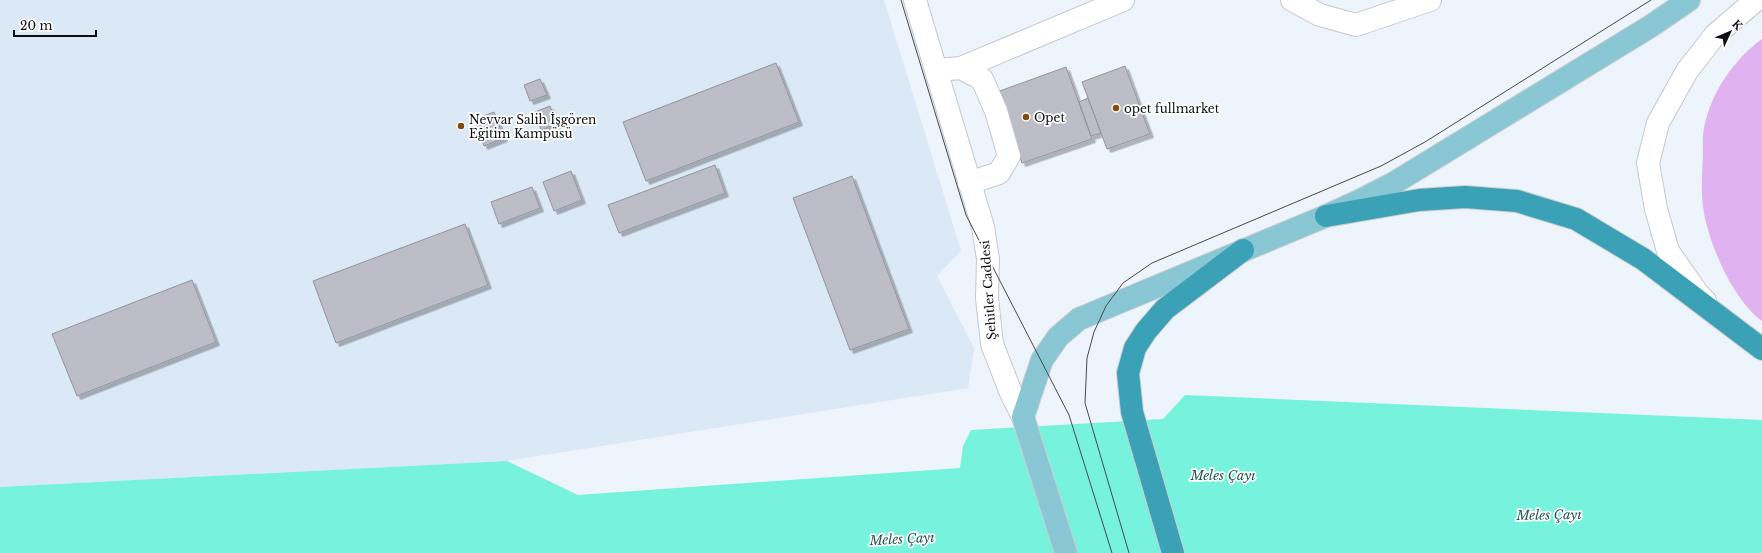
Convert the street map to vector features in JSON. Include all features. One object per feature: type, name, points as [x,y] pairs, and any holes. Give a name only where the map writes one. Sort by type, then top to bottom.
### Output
[{"type":"highway","points":[[1326,216],[1419,200],[1465,197],[1517,201],[1576,219],[1643,259],[1762,349]]},
{"type":"highway","points":[[1173,553],[1132,412],[1128,373],[1135,348],[1146,331],[1165,309],[1243,250]]},
{"type":"main road","points":[[1023,417],[1042,360],[1058,337],[1079,319],[1362,200],[1394,183],[1651,26],[1689,0]]},
{"type":"main road","name":"Şehitler Caddesi","points":[[1023,417],[1066,553]]},
{"type":"street","name":"Şehitler Caddesi","points":[[915,0],[983,227],[988,259],[987,298],[992,344],[1011,393],[1023,417]]},
{"type":"street","points":[[936,70],[961,68],[1123,0]]},
{"type":"street","points":[[1292,0],[1320,15],[1356,25],[1430,0]]},
{"type":"street","points":[[1726,321],[1698,294],[1668,251],[1656,209],[1648,163],[1658,123],[1687,71],[1715,35],[1756,0]]},
{"type":"street","points":[[961,68],[982,79],[996,111],[1009,156],[999,173],[969,183]]},
{"type":"shaded area","name":"Nevvar Salih İşgören Eğitim Kampüsü","points":[[0,0],[884,0],[961,251],[937,276],[974,348],[968,388],[507,461],[0,487]]},
{"type":"shaded area","points":[[1762,39],[1762,321],[1751,312],[1741,299],[1732,285],[1716,253],[1706,221],[1703,207],[1702,188],[1703,131],[1712,102],[1725,78],[1733,67],[1751,47]]},
{"type":"water","name":"Meles Çayı","points":[[1185,395],[1762,420],[1762,553],[0,553],[0,487],[507,461],[578,495],[960,468],[963,446],[971,430],[1163,419]]},
{"type":"building","points":[[776,63],[799,122],[646,181],[623,122]]},
{"type":"building","points":[[1125,66],[1150,134],[1107,149],[1082,82]]},
{"type":"building","points":[[1066,67],[1092,139],[1022,163],[997,92]]},
{"type":"building","points":[[540,79],[547,95],[530,101],[524,85]]},
{"type":"building","points":[[1088,98],[1101,133],[1091,136],[1079,102]]},
{"type":"building","points":[[550,106],[557,124],[541,130],[535,112]]},
{"type":"building","points":[[494,112],[504,138],[484,146],[475,119]]},
{"type":"building","points":[[715,165],[725,193],[619,233],[608,205]]},
{"type":"building","points":[[571,171],[582,200],[554,211],[543,182]]},
{"type":"building","points":[[852,176],[909,329],[850,350],[793,198]]},
{"type":"building","points":[[532,187],[540,208],[499,224],[491,202]]},
{"type":"building","points":[[465,224],[488,285],[336,343],[313,281]]},
{"type":"building","points":[[192,280],[216,342],[77,396],[52,334]]},
{"type":"tram line","points":[[901,0],[966,215],[1069,415],[1112,553]]},
{"type":"tram line","points":[[1129,553],[1085,403],[1087,358],[1094,332],[1106,306],[1123,283],[1152,263],[1381,166],[1425,142],[1651,0]]},
{"type":"place","name":"opet fullmarket","points":[[1116,108]]},
{"type":"place","name":"Opet","points":[[1026,117]]},
{"type":"place","name":"Nevvar Salih İşgören Eğitim Kampüsü","points":[[461,126]]}]
